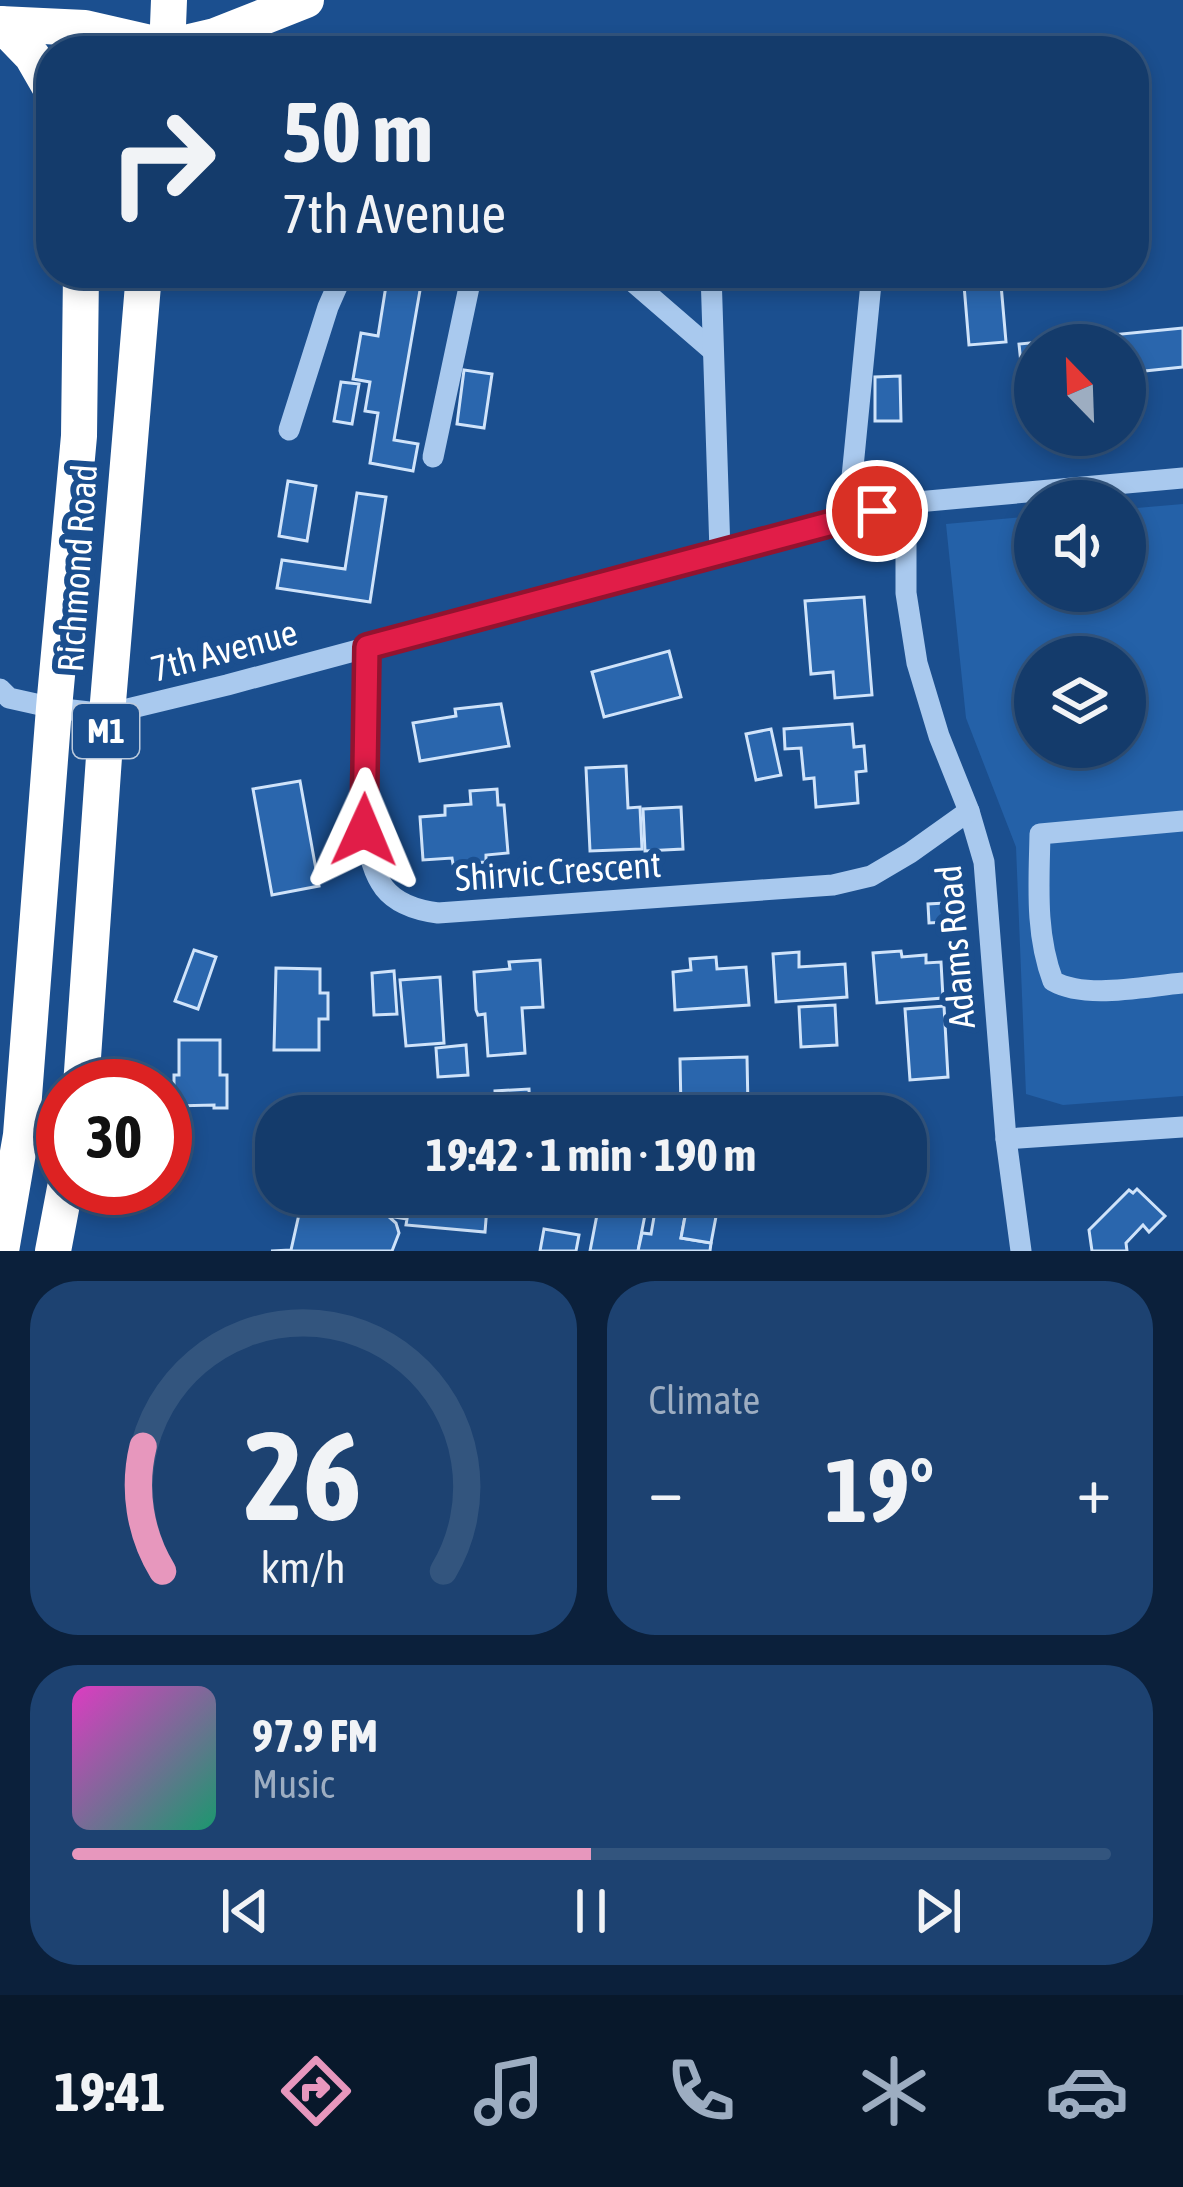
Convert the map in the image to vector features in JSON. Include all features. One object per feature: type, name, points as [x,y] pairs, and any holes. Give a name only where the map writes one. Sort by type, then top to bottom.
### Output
[{"type":"highway","points":[[168,36],[169,0]]},
{"type":"highway","points":[[215,36],[306,0]]},
{"type":"highway","points":[[0,24],[86,26],[122,36]]},
{"type":"highway","points":[[0,24],[36,63]]},
{"type":"highway","name":"Richmond Road","points":[[1,1251],[21,1136],[79,436],[81,288]]},
{"type":"highway","name":"Richmond Road","points":[[85,1059],[107,714],[143,288]]},
{"type":"highway","points":[[53,1251],[59,1215]]},
{"type":"street","points":[[289,430],[337,288]]},
{"type":"street","points":[[433,457],[469,288]]},
{"type":"street","points":[[640,288],[712,350]]},
{"type":"street","points":[[711,288],[720,552]]},
{"type":"street","points":[[848,518],[871,288]]},
{"type":"street","name":"7th Avenue","points":[[0,689],[9,698],[107,714],[906,503],[1183,478]]},
{"type":"street","name":"Adams Road","points":[[906,503],[906,593],[916,663],[984,862],[1006,1139],[1021,1251]]},
{"type":"street","name":"Shirvic Crescent","points":[[367,647],[364,830],[378,878],[392,898],[411,909],[438,913],[833,885],[871,876],[970,811]]},
{"type":"street","points":[[1183,821],[1040,834],[1039,908],[1040,936],[1053,982],[1082,991],[1183,983]]},
{"type":"street","points":[[1006,1139],[1183,1127]]},
{"type":"shaded area","points":[[1183,504],[1183,1096],[1063,1105],[1026,1094],[1016,847],[966,718],[946,524],[1014,518],[1014,612],[1146,612],[1146,507]]},
{"type":"building","points":[[386,288],[420,288],[394,440],[418,444],[413,471],[370,463],[378,413],[365,411],[370,382],[353,379],[361,333],[378,336]]},
{"type":"building","points":[[964,288],[1001,288],[1006,342],[969,345]]},
{"type":"building","points":[[1183,328],[1183,367],[1146,371],[1146,332]]},
{"type":"building","points":[[464,370],[492,374],[484,428],[457,424]]},
{"type":"building","points":[[900,376],[901,421],[875,421],[875,377]]},
{"type":"building","points":[[341,382],[359,384],[352,424],[334,421]]},
{"type":"building","points":[[288,481],[316,486],[307,541],[279,536]]},
{"type":"building","points":[[357,493],[386,497],[370,602],[277,588],[282,560],[345,569]]},
{"type":"building","points":[[864,597],[872,695],[835,698],[833,672],[811,674],[805,601]]},
{"type":"building","points":[[669,651],[681,697],[604,717],[592,672]]},
{"type":"building","points":[[501,704],[509,746],[420,761],[413,723],[456,716],[455,709]]},
{"type":"building","points":[[852,724],[854,747],[864,746],[866,771],[856,772],[858,803],[816,807],[814,778],[804,779],[801,748],[785,749],[784,729]]},
{"type":"building","points":[[771,729],[781,775],[756,780],[746,734]]},
{"type":"building","points":[[626,766],[628,808],[640,807],[642,849],[590,851],[586,768]]},
{"type":"building","points":[[300,781],[319,886],[272,895],[253,789]]},
{"type":"building","points":[[497,789],[498,805],[504,805],[508,853],[486,855],[486,862],[423,860],[420,817],[445,815],[445,806],[471,804],[470,791]]},
{"type":"building","points":[[681,807],[683,849],[645,851],[643,809]]},
{"type":"building","points":[[945,903],[946,922],[929,923],[928,904]]},
{"type":"building","points":[[194,950],[216,957],[198,1009],[175,1001]]},
{"type":"building","points":[[901,951],[902,957],[926,955],[926,963],[941,962],[943,998],[877,1003],[873,953]]},
{"type":"building","points":[[799,952],[799,967],[845,964],[847,997],[776,1002],[773,954]]},
{"type":"building","points":[[716,957],[717,969],[746,967],[749,1005],[675,1010],[673,972],[691,970],[690,959]]},
{"type":"building","points":[[540,960],[543,1007],[522,1008],[525,1053],[488,1056],[485,1014],[478,1015],[476,1010],[474,972]]},
{"type":"building","points":[[276,968],[320,969],[320,993],[328,993],[328,1019],[319,1019],[319,1050],[274,1050]]},
{"type":"building","points":[[394,971],[397,1014],[374,1015],[372,973]]},
{"type":"building","points":[[440,977],[444,1043],[406,1046],[400,980]]},
{"type":"building","points":[[835,1005],[837,1045],[801,1047],[799,1007]]},
{"type":"building","points":[[944,1006],[948,1077],[910,1080],[905,1009]]},
{"type":"building","points":[[179,1040],[220,1040],[227,1108],[192,1106],[192,1059],[179,1059]]},
{"type":"building","points":[[466,1045],[468,1075],[438,1077],[436,1048]]},
{"type":"building","points":[[747,1057],[748,1095],[681,1095],[680,1059]]},
{"type":"building","points":[[529,1089],[529,1095],[495,1095],[495,1091]]},
{"type":"building","points":[[1137,1189],[1165,1216],[1149,1232],[1143,1225],[1126,1243],[1127,1251],[1092,1251],[1089,1230],[1129,1190]]},
{"type":"building","points":[[299,1215],[486,1215],[485,1232],[406,1225],[407,1219],[388,1216],[399,1233],[392,1251],[271,1251],[291,1250]]},
{"type":"building","points":[[597,1215],[645,1215],[638,1251],[590,1251]]},
{"type":"building","points":[[654,1215],[685,1215],[681,1238],[711,1243],[710,1251],[638,1251],[642,1233],[651,1234]]},
{"type":"building","points":[[685,1215],[716,1215],[711,1243],[681,1238]]},
{"type":"building","points":[[544,1229],[579,1235],[576,1251],[540,1251]]},
{"type":"route","points":[[364,830],[367,647],[877,511]]}]
